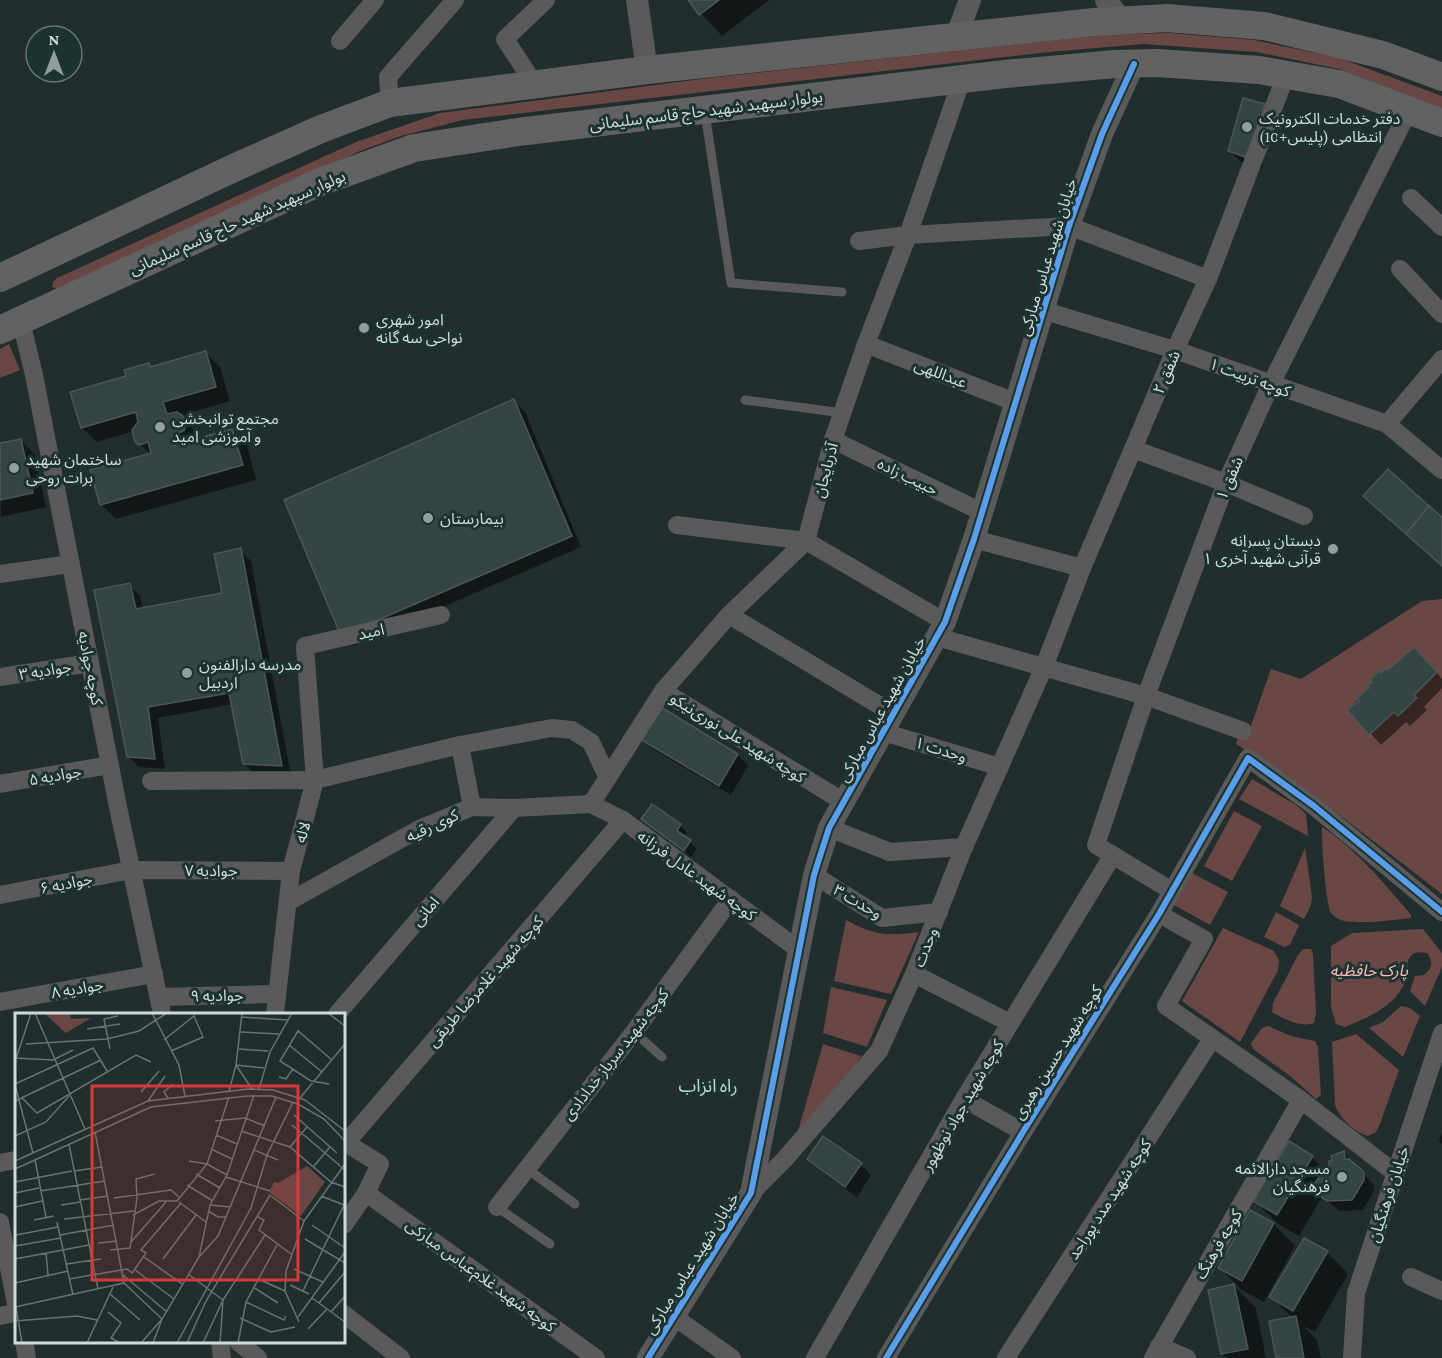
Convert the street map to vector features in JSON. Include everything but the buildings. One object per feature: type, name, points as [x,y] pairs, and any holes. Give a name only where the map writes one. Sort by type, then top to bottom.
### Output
[{"type":"main road","points":[[0,278],[236,167],[321,129],[390,103],[647,70],[956,37],[1114,10],[1169,9],[1264,26],[1383,55],[1442,77]]},
{"type":"main road","name":"بولوار سپهبد شهید حاج قاسم سلیمانی","points":[[10,326],[320,182],[414,148],[518,132],[962,79],[1086,66],[1157,63],[1259,70],[1339,84],[1442,123]]},
{"type":"street","points":[[340,41],[375,0]]},
{"type":"street","points":[[535,85],[505,39],[546,0]]},
{"type":"street","points":[[637,0],[647,70]]},
{"type":"street","points":[[956,37],[970,0]]},
{"type":"street","points":[[390,103],[388,77],[450,2]]},
{"type":"street","name":"خیابان شهید عباس مبارکی","points":[[648,1358],[751,1193],[814,875],[829,828],[941,629],[974,539],[1069,226],[1102,134],[1134,64]]},
{"type":"street","name":"شفق ۲","points":[[1044,668],[1082,568],[1175,350],[1208,279],[1286,75]]},
{"type":"street","name":"آذربایجان","points":[[806,541],[833,440],[962,79]]},
{"type":"street","name":"شفق ۱","points":[[1113,855],[1096,845],[1146,696],[1226,483],[1271,384],[1409,110]]},
{"type":"street","points":[[1411,198],[1442,227]]},
{"type":"street","points":[[859,241],[908,235],[1069,226],[1208,279]]},
{"type":"street","points":[[1400,269],[1442,314]]},
{"type":"street","name":"کوچه تربیت ۱","points":[[1045,311],[1175,350],[1387,424],[1442,470]]},
{"type":"street","name":"کوچه جوادیه","points":[[10,326],[70,564],[131,870],[161,1006]]},
{"type":"street","name":"عبداللهی","points":[[866,344],[1015,402]]},
{"type":"street","points":[[1387,424],[1442,359]]},
{"type":"street","name":"حبیب زاده","points":[[833,440],[982,512]]},
{"type":"street","points":[[1133,449],[1226,483],[1304,516]]},
{"type":"street","points":[[677,525],[806,541],[941,629],[1044,668],[1146,696],[1243,730]]},
{"type":"street","points":[[974,539],[1082,568]]},
{"type":"street","points":[[591,804],[663,690],[729,615],[806,541]]},
{"type":"street","points":[[0,574],[70,564]]},
{"type":"street","name":"امید","points":[[305,650],[307,644],[441,615]]},
{"type":"street","name":"وحدت ۱","points":[[729,615],[887,722],[1000,767]]},
{"type":"street","name":"لاله","points":[[275,1013],[291,871],[315,780],[305,650]]},
{"type":"street","name":"جوادیه ۳","points":[[0,677],[90,663]]},
{"type":"street","name":"وحدت","points":[[751,1193],[783,1161],[879,1051],[914,974],[964,847],[1044,668]]},
{"type":"street","name":"کوچه شهید علی نوری‌نیکو","points":[[663,690],[844,801]]},
{"type":"street","points":[[151,781],[315,780],[460,745],[552,728],[572,730],[591,742],[607,776]]},
{"type":"street","points":[[460,745],[472,807]]},
{"type":"street","name":"کوچه شهید حسین رهبری","points":[[886,1358],[1023,1132],[1160,914],[1248,758],[1314,806],[1442,912]]},
{"type":"street","name":"جوادیه ۵","points":[[0,784],[110,765]]},
{"type":"street","name":"کوی رقیه","points":[[288,902],[418,829],[472,807],[514,808],[591,804]]},
{"type":"street","name":"کوچه شهید عادل فرزانه","points":[[591,804],[623,820],[799,950]]},
{"type":"street","name":"امانی","points":[[338,1013],[514,808]]},
{"type":"street","name":"کوچه شهید غلامرضا طریقی","points":[[366,1193],[380,1164],[346,1143],[623,820]]},
{"type":"street","points":[[829,828],[890,852],[964,847]]},
{"type":"street","points":[[1113,855],[1172,891]]},
{"type":"street","name":"کوچه شهید جواد نوظهور","points":[[815,1358],[964,1099],[1113,855]]},
{"type":"street","name":"جوادیه ۷","points":[[131,870],[291,871]]},
{"type":"street","name":"جوادیه ۶","points":[[0,895],[131,870]]},
{"type":"street","name":"وحدت ۳","points":[[814,875],[882,918],[939,912]]},
{"type":"street","name":"کوچه شهید سرباز خدادادی","points":[[497,1207],[634,1032],[731,899]]},
{"type":"street","points":[[1160,914],[1204,939],[1166,1006],[1301,1100],[1395,1173]]},
{"type":"street","name":"جوادیه ۸","points":[[0,1002],[154,974]]},
{"type":"street","points":[[914,974],[1010,1023]]},
{"type":"street","name":"جوادیه ۹","points":[[161,1006],[276,994]]},
{"type":"street","name":"خیابان فرهنگیان","points":[[1352,1358],[1356,1293],[1442,1033]]},
{"type":"street","name":"کوچه شهید مدد پوراحد","points":[[1006,1358],[1212,1039]]},
{"type":"street","points":[[964,1099],[1023,1132]]},
{"type":"street","name":"کوچه فرهنگ","points":[[1156,1352],[1301,1100]]},
{"type":"street","points":[[0,1163],[15,1160]]},
{"type":"street","points":[[345,1224],[366,1193]]},
{"type":"street","name":"کوچه شهید غلام‌عباس مبارکی","points":[[366,1193],[596,1358]]},
{"type":"street","points":[[15,1215],[0,1220],[15,1299]]},
{"type":"street","points":[[1412,1276],[1442,1291]]},
{"type":"street","points":[[0,1316],[15,1313]]},
{"type":"street","points":[[345,1315],[401,1358]]},
{"type":"street","points":[[673,1316],[732,1358]]},
{"type":"street","points":[[24,1343],[27,1358]]},
{"type":"street","points":[[220,1343],[222,1358]]},
{"type":"street","points":[[240,1343],[258,1358]]},
{"type":"street","points":[[1156,1352],[1187,1358]]},
{"type":"lane","points":[[705,110],[731,283],[842,292]]},
{"type":"lane","points":[[745,400],[843,413]]},
{"type":"lane","points":[[634,1032],[662,1057]]},
{"type":"lane","points":[[526,1168],[575,1204]]},
{"type":"lane","points":[[497,1207],[550,1244]]},
{"type":"green space","points":[[1169,33],[1254,40],[1339,58],[1442,96],[1442,110],[1339,69],[1256,52],[1143,44],[1049,52],[463,120],[401,136],[360,151],[57,289],[52,287],[57,278],[356,142],[440,113],[709,78],[1009,45],[1104,35]]},
{"type":"green space","points":[[9,344],[20,370],[0,378],[0,349]]},
{"type":"green space","points":[[1442,599],[1442,894],[1316,797],[1236,744],[1239,735],[1247,737],[1271,669],[1301,679],[1422,601]],"holes":[[[1401,658],[1417,699],[1399,716],[1394,712],[1369,735],[1348,710],[1369,688],[1367,686],[1372,682],[1370,679],[1379,671],[1381,673],[1386,668],[1388,670]]]},
{"type":"green space","points":[[1252,779],[1296,805],[1306,814],[1308,836],[1239,799]]},
{"type":"green space","points":[[1234,811],[1262,826],[1232,881],[1204,866]]},
{"type":"green space","name":"پارک حافظیه","points":[[1322,827],[1346,845],[1370,868],[1411,915],[1411,918],[1355,922],[1341,920],[1333,915],[1327,896]]},
{"type":"green space","name":"پارک حافظیه","points":[[1305,848],[1312,896],[1311,905],[1304,919],[1280,906]]},
{"type":"green space","points":[[1192,873],[1228,892],[1210,925],[1174,905]]},
{"type":"green space","name":"پارک حافظیه","points":[[1276,912],[1299,925],[1290,945],[1284,947],[1264,937]]},
{"type":"green space","points":[[846,920],[881,934],[919,932],[891,994],[834,981]]},
{"type":"green space","points":[[1223,928],[1274,951],[1279,960],[1278,970],[1240,1042],[1182,1001]]},
{"type":"green space","name":"پارک حافظیه","points":[[1423,929],[1442,953],[1442,967],[1425,1006],[1410,991],[1415,976],[1424,975],[1429,970],[1431,959],[1427,953],[1417,952],[1409,959],[1402,988],[1389,1003],[1372,1015],[1345,1027],[1336,1024],[1331,1007],[1331,946],[1352,933]]},
{"type":"green space","name":"پارک حافظیه","points":[[1303,949],[1311,949],[1313,954],[1316,1013],[1314,1023],[1309,1024],[1293,1022],[1272,1012],[1273,1003]]},
{"type":"green space","points":[[831,987],[887,1000],[867,1047],[823,1033]]},
{"type":"green space","name":"پارک حافظیه","points":[[1401,1006],[1410,1008],[1420,1016],[1403,1057],[1369,1028],[1383,1022]]},
{"type":"green space","points":[[1268,1026],[1291,1036],[1315,1041],[1318,1047],[1321,1095],[1316,1099],[1290,1076],[1253,1049],[1251,1043],[1262,1028]]},
{"type":"green space","points":[[1356,1034],[1399,1070],[1380,1124],[1376,1132],[1368,1136],[1348,1124],[1335,1104],[1332,1042]]},
{"type":"green space","points":[[823,1044],[861,1056],[853,1070],[798,1131]]},
{"type":"cycle path","points":[[648,1358],[751,1193],[814,875],[829,828],[945,622],[974,539],[1069,226],[1102,134],[1134,64]]},
{"type":"cycle path","points":[[886,1358],[1159,914],[1248,758],[1314,806],[1442,912]]},
{"type":"place","name":"دفتر خدمات الکترونیک انتظامی (پلیس+10)","points":[[1247,127]]},
{"type":"place","name":"امور شهری نواحی سه گانه","points":[[364,328]]},
{"type":"place","name":"مجتمع توانبخشی و آموزشی امید","points":[[160,427]]},
{"type":"place","name":"ساختمان شهید برات روحی","points":[[14,468]]},
{"type":"place","name":"بیمارستان","points":[[428,518]]},
{"type":"place","name":"دبستان پسرانه قرآنی شهید آخری ۱","points":[[1333,549]]},
{"type":"place","name":"مدرسه دارالفنون اردبیل","points":[[187,673]]},
{"type":"place","name":"مسجد دارالائمه فرهنگیان","points":[[1342,1177]]},
{"type":"district","name":"راه انزاب","points":[[708,1086]]}]
